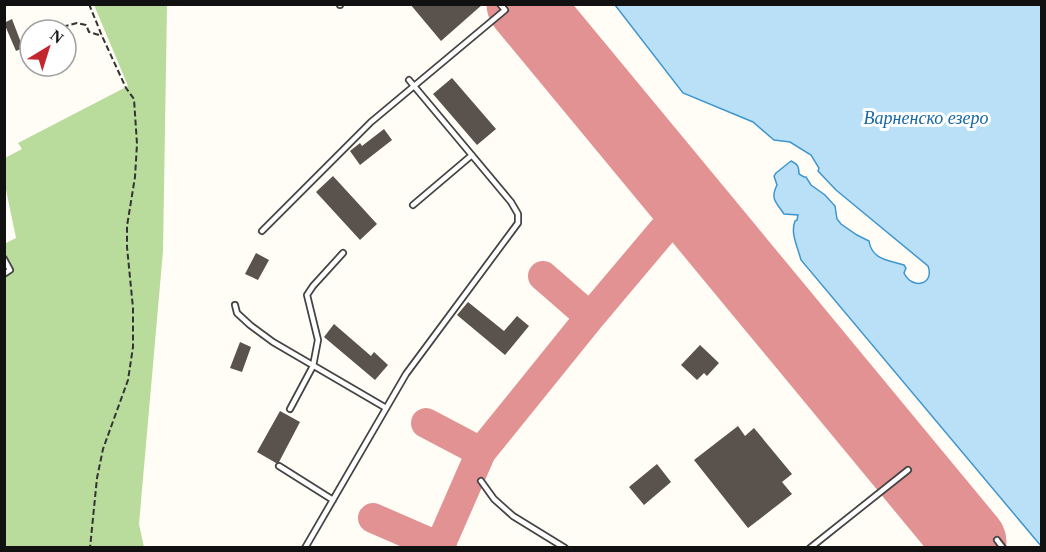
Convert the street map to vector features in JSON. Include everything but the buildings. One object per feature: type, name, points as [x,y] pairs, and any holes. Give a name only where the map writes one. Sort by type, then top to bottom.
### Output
[{"type":"lane","points":[[262,231],[371,122],[505,10],[500,4]]},
{"type":"lane","points":[[305,548],[406,374],[518,223],[518,214],[511,202],[409,80]]},
{"type":"lane","points":[[413,205],[472,155]]},
{"type":"lane","points":[[290,409],[313,366],[318,340],[308,296],[313,286],[344,253]]},
{"type":"lane","points":[[4,259],[10,270],[4,274]]},
{"type":"lane","points":[[235,305],[237,313],[273,342],[386,408]]},
{"type":"lane","points":[[279,466],[333,500]]},
{"type":"lane","points":[[810,548],[908,470]]},
{"type":"lane","points":[[481,481],[494,499],[513,516],[565,548]]},
{"type":"lane","points":[[997,540],[1004,548]]},
{"type":"path","points":[[89,4],[126,88],[134,99],[138,144],[127,226],[133,308],[133,347],[128,380],[103,448],[97,478],[90,548]]},
{"type":"path","points":[[78,23],[86,26],[89,32],[102,36]]},
{"type":"green space","points":[[94,5],[167,5],[163,251],[139,524],[144,547],[5,548],[4,274],[10,270],[5,259],[4,244],[16,238],[5,185],[5,158],[22,149],[18,143],[128,86]]},
{"type":"water","name":"Варненско езеро","points":[[615,5],[1041,5],[1041,546],[801,260],[793,230],[798,215],[784,214],[776,203],[774,194],[777,185],[774,176],[791,161],[793,162],[798,166],[799,174],[806,177],[811,185],[835,206],[837,219],[841,224],[869,241],[877,256],[904,265],[906,268],[904,273],[912,282],[926,281],[928,266],[836,190],[818,171],[819,168],[811,155],[790,142],[774,140],[753,122],[683,93]]},
{"type":"taxiway","points":[[439,548],[481,452],[687,202]]},
{"type":"taxiway","points":[[543,276],[590,317]]},
{"type":"taxiway","points":[[426,423],[481,452]]},
{"type":"taxiway","points":[[373,518],[442,548]]},
{"type":"runway","points":[[524,4],[969,542]]}]
